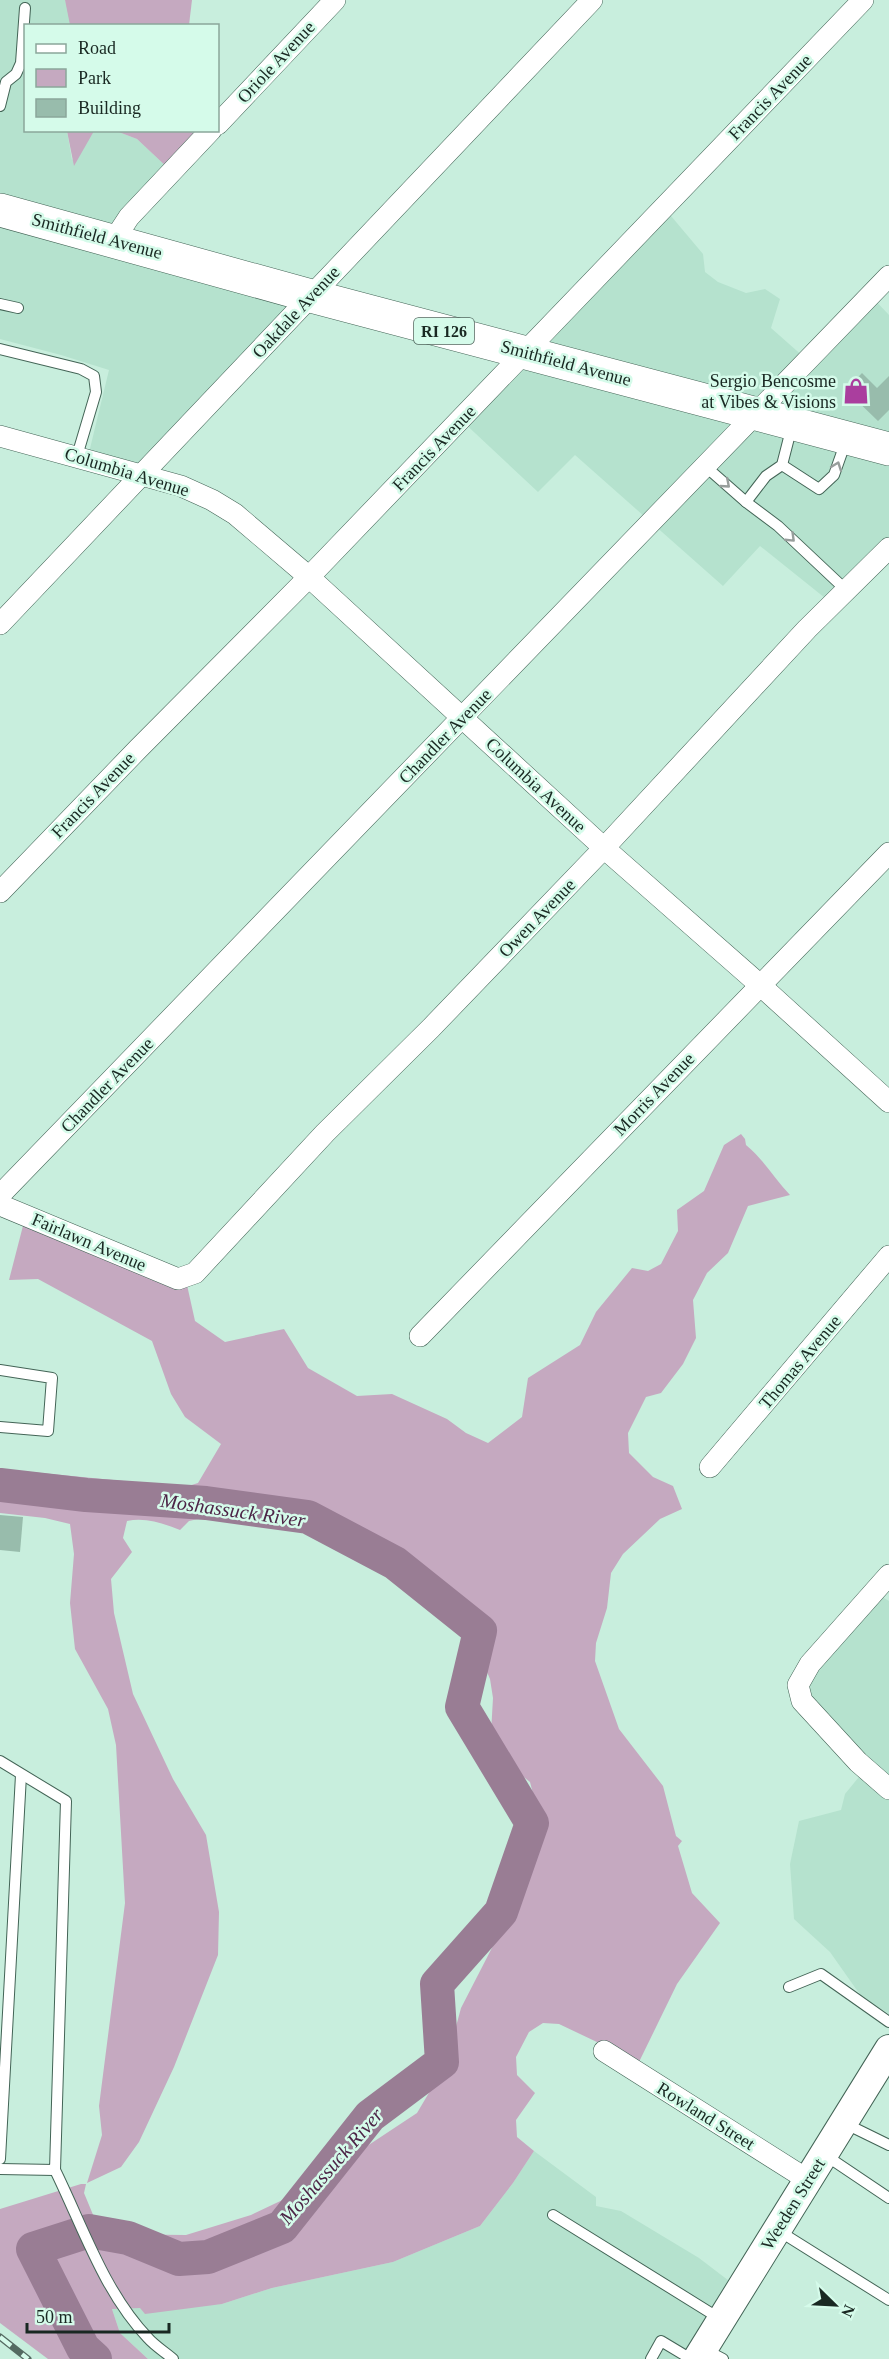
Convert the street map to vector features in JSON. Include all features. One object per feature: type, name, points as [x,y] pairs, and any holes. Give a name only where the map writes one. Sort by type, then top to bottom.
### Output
[{"type":"main road","name":"Smithfield Avenue","points":[[0,210],[311,296],[889,449]]},
{"type":"main road","name":"Weeden Street","points":[[704,2357],[722,2320],[889,2049]]},
{"type":"street","name":"Oriole Avenue","points":[[219,123],[335,0]]},
{"type":"street","name":"Oakdale Avenue","points":[[0,624],[592,0]]},
{"type":"street","name":"Francis Avenue","points":[[0,892],[138,749],[309,578],[863,0]]},
{"type":"street","points":[[114,240],[129,218],[210,132]]},
{"type":"street","name":"Chandler Avenue","points":[[1,1204],[463,717],[889,276]]},
{"type":"street","name":"Columbia Avenue","points":[[0,436],[181,486],[212,500],[235,514],[309,578],[604,848],[889,1102]]},
{"type":"street","name":"Owen Avenue","points":[[178,1279],[195,1272],[325,1133],[431,1028],[604,848],[807,629],[889,548]]},
{"type":"street","name":"Morris Avenue","points":[[420,1336],[889,853]]},
{"type":"street","name":"Fairlawn Avenue","points":[[1,1204],[178,1279]]},
{"type":"street","name":"Thomas Avenue","points":[[711,1467],[889,1256]]},
{"type":"street","points":[[889,1575],[810,1664],[798,1684],[802,1701],[858,1762],[889,1789]]},
{"type":"street","name":"Rowland Street","points":[[604,2051],[808,2180]]},
{"type":"lane","points":[[0,106],[6,82],[16,74],[21,63],[25,8]]},
{"type":"lane","points":[[0,304],[18,308]]},
{"type":"lane","points":[[0,349],[81,369],[94,376],[96,392],[77,456]]},
{"type":"lane","points":[[746,502],[766,476],[782,465],[792,423]]},
{"type":"lane","points":[[782,465],[819,489],[834,475],[847,438]]},
{"type":"lane","points":[[705,466],[778,526],[846,590]]},
{"type":"lane","points":[[0,1370],[52,1378],[48,1431],[0,1427]]},
{"type":"lane","points":[[0,1761],[66,1801],[55,2170],[120,2302],[148,2339],[173,2359]]},
{"type":"lane","points":[[0,2159],[21,1774]]},
{"type":"lane","points":[[789,1987],[821,1974],[889,2022]]},
{"type":"lane","points":[[844,2123],[889,2145]]},
{"type":"lane","points":[[825,2155],[889,2198]]},
{"type":"lane","points":[[0,2169],[55,2170]]},
{"type":"lane","points":[[552,2215],[722,2320]]},
{"type":"lane","points":[[777,2229],[889,2300]]},
{"type":"lane","points":[[651,2359],[662,2341],[704,2357]]},
{"type":"shaded area","points":[[0,0],[65,0],[70,15],[70,24],[24,24],[24,132],[67,132],[72,160],[93,132],[119,132],[137,139],[170,170],[109,237],[302,294],[148,465],[87,461],[109,370],[0,339]]},
{"type":"shaded area","points":[[666,210],[703,254],[705,272],[718,282],[746,293],[765,289],[780,299],[771,328],[805,358],[871,296],[889,315],[889,548],[830,602],[760,546],[723,586],[575,455],[538,492],[460,419]]},
{"type":"shaded area","points":[[874,1592],[889,1601],[889,2014],[861,1996],[830,1952],[794,1919],[790,1864],[799,1821],[841,1810],[845,1794],[863,1772],[795,1679]]},
{"type":"shaded area","points":[[534,2151],[596,2197],[596,2206],[621,2211],[699,2258],[737,2287],[692,2359],[148,2359],[120,2333],[112,2309],[222,2304],[272,2288],[393,2262],[480,2226]]},
{"type":"green space","points":[[65,0],[192,0],[189,24],[70,24]]},
{"type":"green space","points":[[67,132],[93,132],[74,166]]},
{"type":"green space","points":[[119,132],[192,132],[199,138],[170,170],[137,139]]},
{"type":"green space","points":[[741,1134],[746,1145],[759,1157],[790,1195],[748,1206],[728,1253],[707,1273],[693,1300],[696,1338],[683,1364],[661,1393],[646,1397],[628,1433],[629,1453],[653,1477],[673,1486],[682,1509],[660,1519],[623,1554],[611,1573],[607,1608],[596,1643],[595,1661],[619,1729],[663,1786],[676,1836],[682,1841],[678,1846],[692,1893],[720,1923],[677,1984],[639,2062],[559,2024],[543,2023],[529,2032],[516,2057],[517,2075],[535,2093],[516,2120],[517,2137],[534,2151],[480,2226],[393,2262],[272,2288],[222,2304],[145,2314],[140,2308],[112,2309],[120,2333],[148,2359],[48,2359],[0,2323],[0,2209],[86,2184],[84,2193],[101,2234],[186,2235],[251,2215],[293,2195],[417,2113],[446,2064],[461,2008],[544,1837],[530,1782],[490,1750],[493,1698],[490,1679],[470,1633],[422,1588],[269,1517],[221,1514],[189,1521],[180,1530],[147,1520],[127,1521],[123,1538],[132,1552],[111,1579],[114,1613],[133,1694],[173,1779],[206,1835],[219,1912],[218,1955],[174,2067],[139,2142],[121,2167],[87,2183],[102,2135],[99,2106],[125,1903],[116,1745],[108,1709],[75,1649],[70,1603],[74,1554],[70,1524],[45,1518],[0,1513],[0,1469],[185,1487],[198,1483],[221,1444],[185,1417],[171,1394],[152,1341],[38,1279],[9,1280],[25,1218],[185,1276],[195,1321],[225,1342],[284,1329],[308,1368],[357,1396],[392,1394],[447,1419],[466,1433],[488,1443],[522,1417],[528,1378],[580,1345],[596,1312],[632,1268],[648,1271],[661,1264],[678,1231],[677,1210],[704,1191],[724,1145]]},
{"type":"building","points":[[862,373],[877,388],[889,376],[889,410],[878,421],[846,390]]},
{"type":"building","points":[[0,1515],[23,1517],[20,1552],[0,1550]]},
{"type":"waterway","name":"Moshassuck River","points":[[0,1485],[86,1495],[206,1503],[308,1517],[395,1563],[480,1631],[462,1707],[532,1823],[501,1912],[437,1984],[442,2062],[370,2116],[282,2227],[208,2257],[179,2259],[128,2238],[89,2231],[33,2249],[83,2348],[95,2359]]},
{"type":"railway","points":[[0,2337],[28,2359]]},
{"type":"place","name":"Sergio Bencosme at Vibes & Visions","points":[[856,391]]}]
